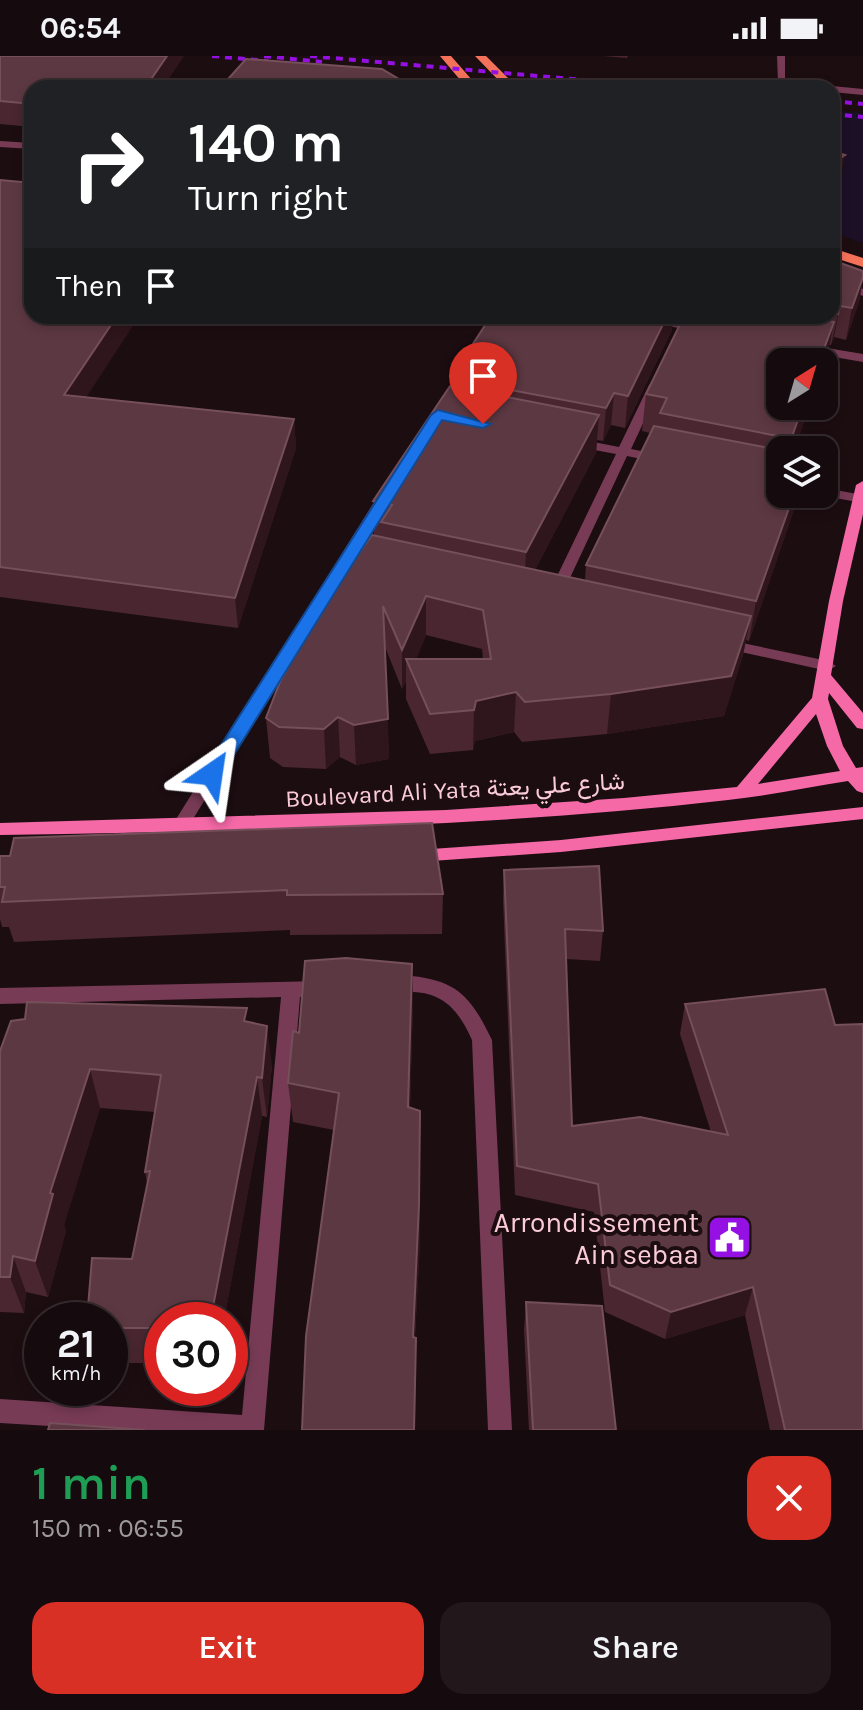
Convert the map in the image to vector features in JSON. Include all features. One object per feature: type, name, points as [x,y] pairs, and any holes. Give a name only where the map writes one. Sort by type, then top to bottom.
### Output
[{"type":"main road","points":[[445,56],[466,80]]},
{"type":"main road","points":[[480,56],[504,80]]},
{"type":"main road","points":[[840,255],[863,263]]},
{"type":"main road","points":[[840,271],[863,279]]},
{"type":"street","points":[[781,56],[781,80]]},
{"type":"street","points":[[840,90],[863,92]]},
{"type":"street","points":[[0,144],[24,146]]},
{"type":"street","points":[[840,284],[863,293]]},
{"type":"street","points":[[656,324],[680,332],[713,331]]},
{"type":"street","points":[[788,345],[863,358]]},
{"type":"street","points":[[550,604],[658,377]]},
{"type":"street","points":[[563,440],[679,463]]},
{"type":"street","points":[[179,828],[351,561],[395,481]]},
{"type":"street","points":[[742,792],[820,699],[827,672],[836,601],[862,492],[838,492]]},
{"type":"street","points":[[714,642],[827,672],[863,724]]},
{"type":"street","points":[[820,699],[830,741],[859,778]]},
{"type":"street","name":"Boulevard Ali Yata شارع علي يعتة","points":[[0,829],[179,828],[495,814],[742,792],[859,778]]},
{"type":"street","points":[[393,857],[561,846],[863,813]]},
{"type":"street","points":[[368,985],[424,984],[441,988],[457,998],[472,1017],[482,1040],[500,1430]]},
{"type":"street","points":[[0,996],[291,991],[337,987]]},
{"type":"street","points":[[0,1411],[252,1429],[291,991]]},
{"type":"shaded area","points":[[840,112],[863,113],[863,243],[840,235]]},
{"type":"building","points":[[0,56],[167,56],[150,80],[24,80],[24,103],[0,101]]},
{"type":"building","points":[[246,59],[382,69],[401,80],[227,80]]},
{"type":"building","points":[[0,180],[24,182],[24,324],[112,324],[64,395],[294,419],[235,598],[0,567]]},
{"type":"building","points":[[840,263],[863,271],[852,308],[840,306]]},
{"type":"building","points":[[486,324],[663,324],[628,396],[614,393],[606,408],[458,380],[466,369],[458,367]]},
{"type":"building","points":[[680,324],[833,324],[824,348],[766,348],[766,420],[798,420],[792,436],[778,436],[660,413],[667,398],[646,394]]},
{"type":"building","points":[[450,386],[599,415],[526,552],[381,522],[392,505],[373,501]]},
{"type":"building","points":[[654,426],[766,447],[766,508],[789,508],[756,601],[586,565]]},
{"type":"building","points":[[372,535],[751,616],[731,676],[611,694],[525,702],[516,692],[476,701],[474,710],[430,714],[406,659],[491,659],[483,610],[426,596],[402,650],[383,606],[388,719],[354,725],[338,717],[324,729],[279,727],[266,718],[280,682],[325,601]]},
{"type":"building","points":[[432,823],[443,894],[287,895],[287,890],[2,902],[5,887],[0,887],[0,856],[10,856],[14,838]]},
{"type":"building","name":"Arrondissement Ain sebaa","points":[[599,866],[603,931],[565,929],[572,1126],[640,1117],[728,1135],[685,1004],[825,989],[835,1025],[863,1024],[863,1430],[785,1430],[753,1287],[671,1312],[610,1285],[598,1184],[517,1166],[504,870]]},
{"type":"building","points":[[346,958],[412,964],[408,1107],[420,1111],[413,1337],[416,1338],[414,1430],[302,1430],[306,1336],[339,1093],[288,1083],[293,1031],[299,1033],[305,961]]},
{"type":"building","points":[[27,1002],[247,1008],[244,1021],[267,1026],[262,1078],[257,1077],[214,1302],[144,1302],[144,1328],[128,1328],[128,1302],[88,1302],[92,1258],[132,1259],[150,1171],[145,1172],[161,1075],[90,1069],[50,1193],[53,1194],[35,1261],[13,1256],[10,1277],[0,1277],[0,1051],[11,1021],[25,1019]]},
{"type":"building","points":[[526,1302],[602,1306],[616,1430],[533,1430]]},
{"type":"building","points":[[50,1423],[145,1430],[48,1430]]},
{"type":"railway","points":[[212,56],[268,61]]},
{"type":"railway","points":[[264,56],[322,62]]},
{"type":"railway","points":[[310,56],[584,80]]},
{"type":"railway","points":[[840,102],[863,104]]},
{"type":"railway","points":[[840,115],[863,117]]},
{"type":"place","name":"Arrondissement Ain sebaa","points":[[730,1238]]},
{"type":"route","points":[[212,774],[438,415],[483,424]]}]
